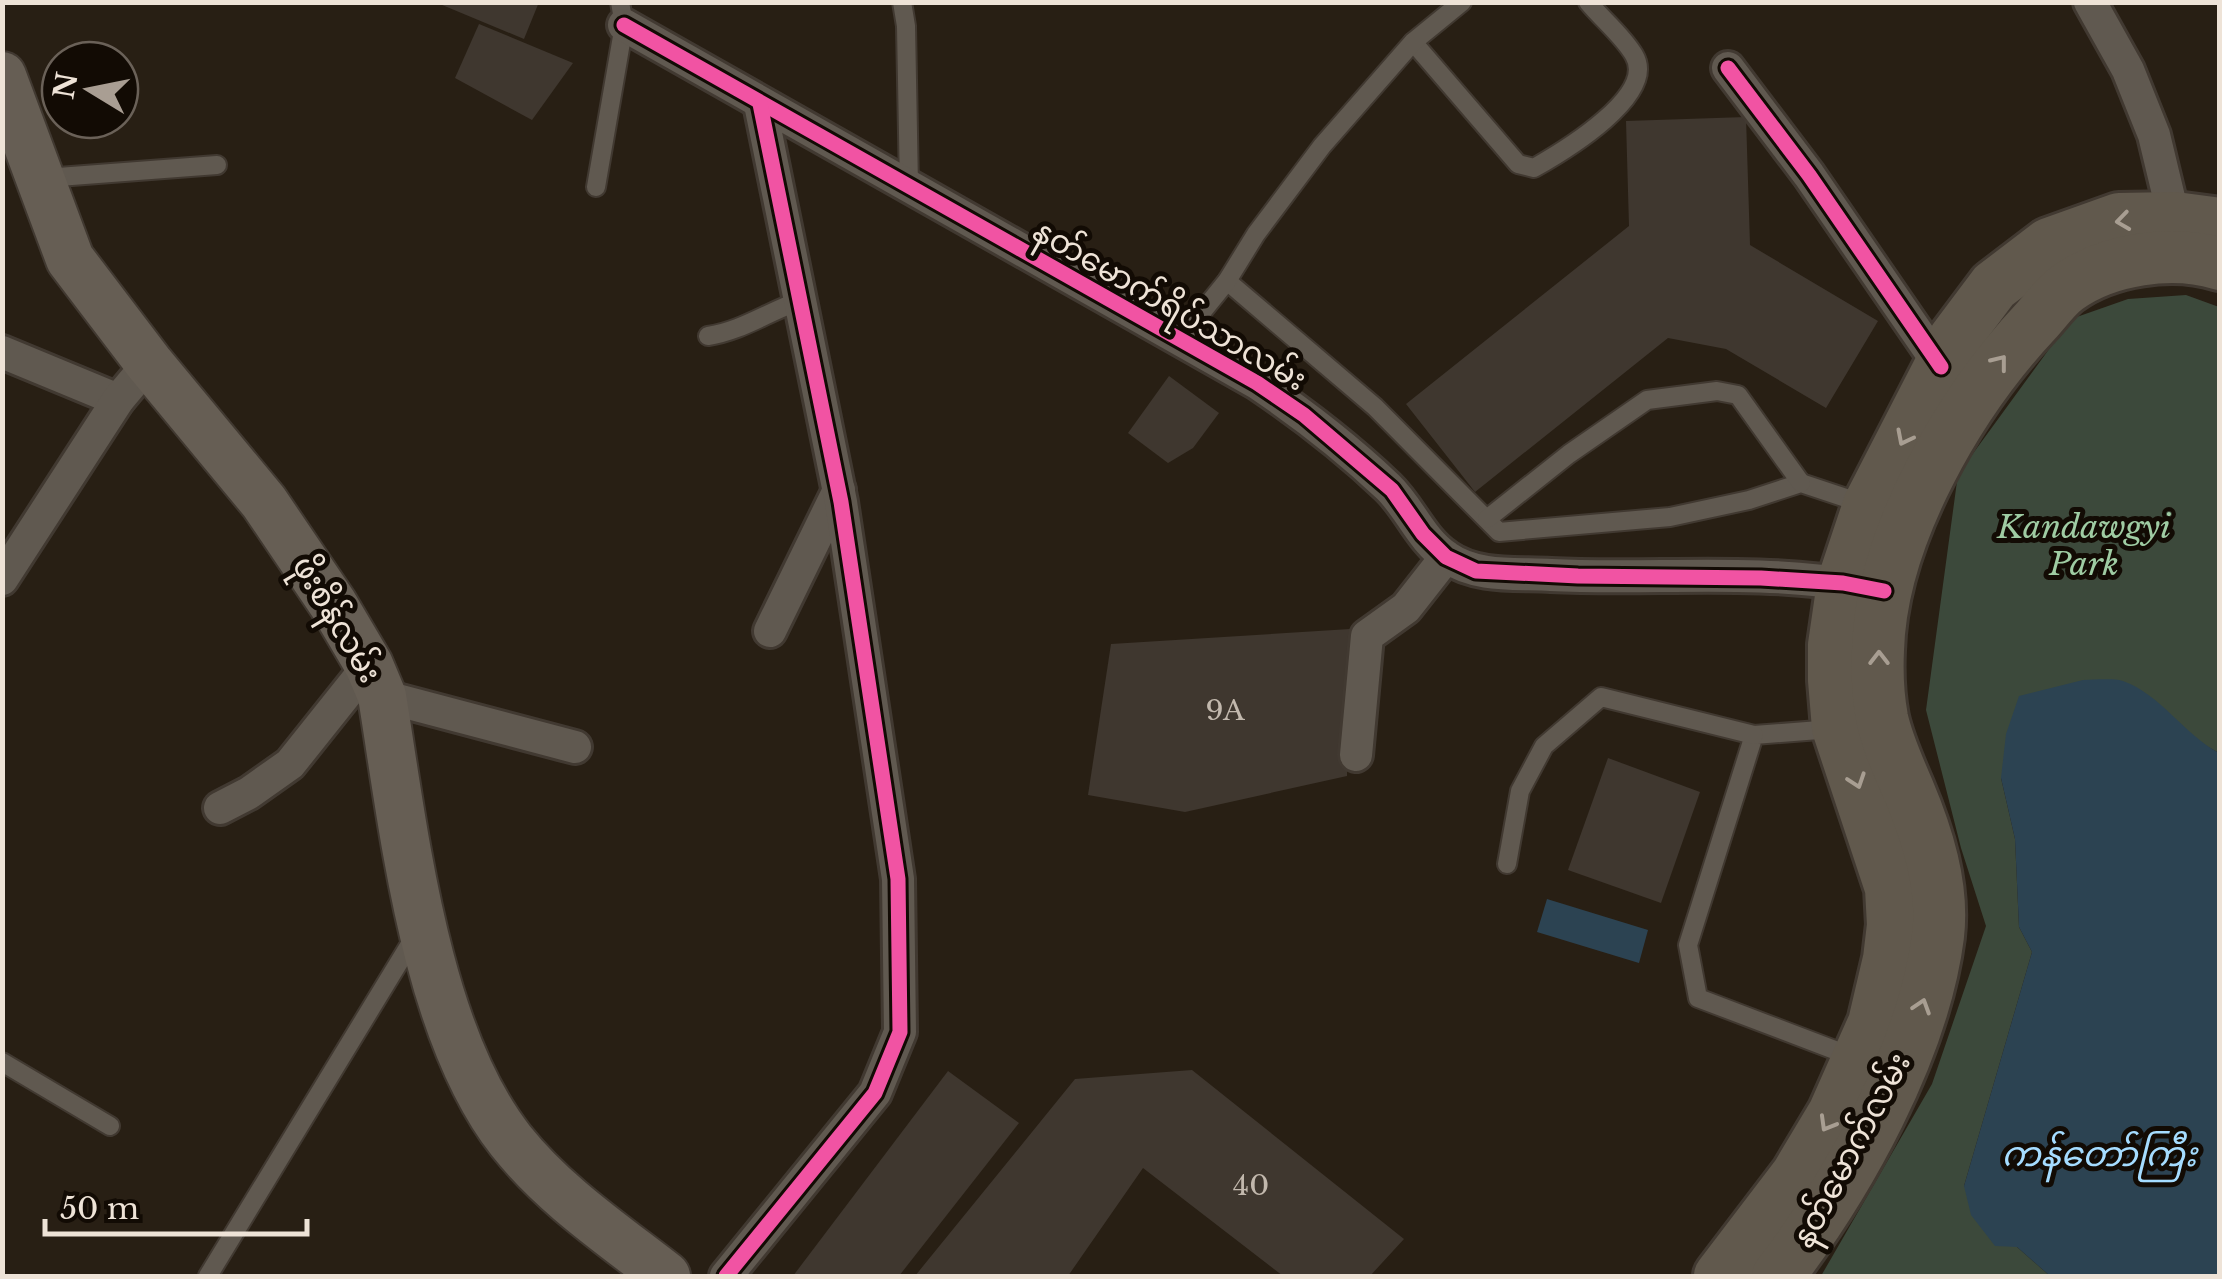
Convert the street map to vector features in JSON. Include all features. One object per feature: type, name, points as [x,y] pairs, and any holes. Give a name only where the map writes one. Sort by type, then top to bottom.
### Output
[{"type":"main road","name":"ဖိုးစိန်လမ်း","points":[[2,76],[70,259],[264,502],[333,604],[375,681],[423,922],[454,1042],[465,1066],[510,1140],[563,1197],[666,1276]]},
{"type":"main road","name":"နတ်မောက်လမ်း","points":[[1778,1276],[1809,1236],[1836,1191],[1894,1082],[1925,1001],[1938,933],[1936,881],[1928,844],[1882,718],[1878,649],[1863,587],[1870,505],[1972,312],[1994,286],[2049,244],[2119,219],[2199,240]]},
{"type":"main road","name":"နတ်မောက်လမ်း","points":[[1720,1276],[1797,1175],[1834,1112],[1874,1023],[1890,959],[1891,888],[1838,728],[1834,644],[1863,587],[1900,539],[1973,397],[2014,344],[2066,288],[2107,266],[2199,240]]},
{"type":"street","points":[[2090,2],[2128,70],[2199,240]]},
{"type":"street","name":"နတ်မောက်ရိပ်သာလမ်း","points":[[622,14],[760,104],[1257,382],[1304,415],[1392,490],[1423,534],[1446,557]]},
{"type":"street","points":[[1728,68],[1809,175],[1941,367]]},
{"type":"street","points":[[726,1276],[874,1093],[900,1032],[898,879],[838,490],[760,104]]},
{"type":"street","points":[[2,352],[118,400]]},
{"type":"street","points":[[2,579],[118,400],[150,363]]},
{"type":"street","points":[[770,631],[838,490]]},
{"type":"street","points":[[1356,754],[1366,636],[1406,608],[1446,557],[1476,572],[1761,578],[1863,587]]},
{"type":"street","points":[[220,808],[290,764],[375,681],[575,747]]},
{"type":"lane","points":[[902,2],[906,26],[909,187]]},
{"type":"lane","points":[[1180,339],[1322,146],[1413,42],[1462,2]]},
{"type":"lane","points":[[1413,42],[1518,164],[1534,168],[1575,144],[1635,90],[1639,76],[1636,57],[1588,2]]},
{"type":"lane","points":[[596,187],[622,14]]},
{"type":"lane","points":[[40,179],[217,165]]},
{"type":"lane","points":[[1227,280],[1375,407],[1499,532],[1670,517],[1749,500],[1801,482]]},
{"type":"lane","points":[[708,336],[731,333],[774,309],[802,300]]},
{"type":"lane","points":[[1486,520],[1569,454],[1647,400],[1717,391],[1738,395],[1801,482],[1870,505]]},
{"type":"lane","points":[[1507,864],[1520,792],[1544,746],[1601,697],[1754,735],[1838,728]]},
{"type":"lane","points":[[1754,735],[1688,945],[1698,998],[1860,1060]]},
{"type":"lane","points":[[208,1276],[423,922]]},
{"type":"lane","points":[[2,1062],[110,1126]]},
{"type":"green space","name":"Kandawgyi Park","points":[[2186,295],[2219,307],[2219,753],[2199,742],[2153,700],[2001,778],[2015,839],[2019,927],[2032,952],[1964,1186],[2017,1247],[2050,1276],[1821,1276],[1932,1084],[1986,926],[1961,848],[1926,710],[1958,474],[2071,319],[2128,299]]},
{"type":"water","name":"ကန်တော်ကြီး","points":[[2083,680],[2119,680],[2136,687],[2219,753],[2219,1276],[2050,1276],[2017,1247],[1995,1246],[1971,1215],[1964,1186],[2032,952],[2019,927],[2015,839],[2001,778],[2006,734],[2019,696]]},
{"type":"water","points":[[1547,899],[1648,930],[1639,963],[1537,932]]},
{"type":"building","points":[[435,2],[539,2],[524,39]]},
{"type":"building","points":[[479,24],[573,63],[532,120],[455,78]]},
{"type":"building","points":[[1746,117],[1750,245],[1878,321],[1826,408],[1726,349],[1668,338],[1475,492],[1406,404],[1629,226],[1626,121]]},
{"type":"building","points":[[1169,376],[1219,413],[1193,448],[1168,463],[1128,433]]},
{"type":"building","points":[[1350,629],[1347,776],[1185,812],[1088,795],[1111,644]]},
{"type":"building","points":[[1608,758],[1700,792],[1661,903],[1568,870]]},
{"type":"building","points":[[1192,1070],[1404,1239],[1370,1276],[1283,1276],[1143,1168],[1068,1276],[915,1276],[1075,1079]]},
{"type":"building","points":[[948,1071],[1019,1123],[899,1276],[793,1276]]},
{"type":"cycle path","points":[[624,25],[1257,383],[1304,415],[1392,490],[1423,534],[1446,557],[1476,571],[1761,578],[1843,583],[1884,591]]},
{"type":"cycle path","points":[[1728,68],[1809,175],[1941,367]]},
{"type":"cycle path","points":[[726,1276],[875,1093],[900,1032],[898,879],[841,502],[760,104]]}]
